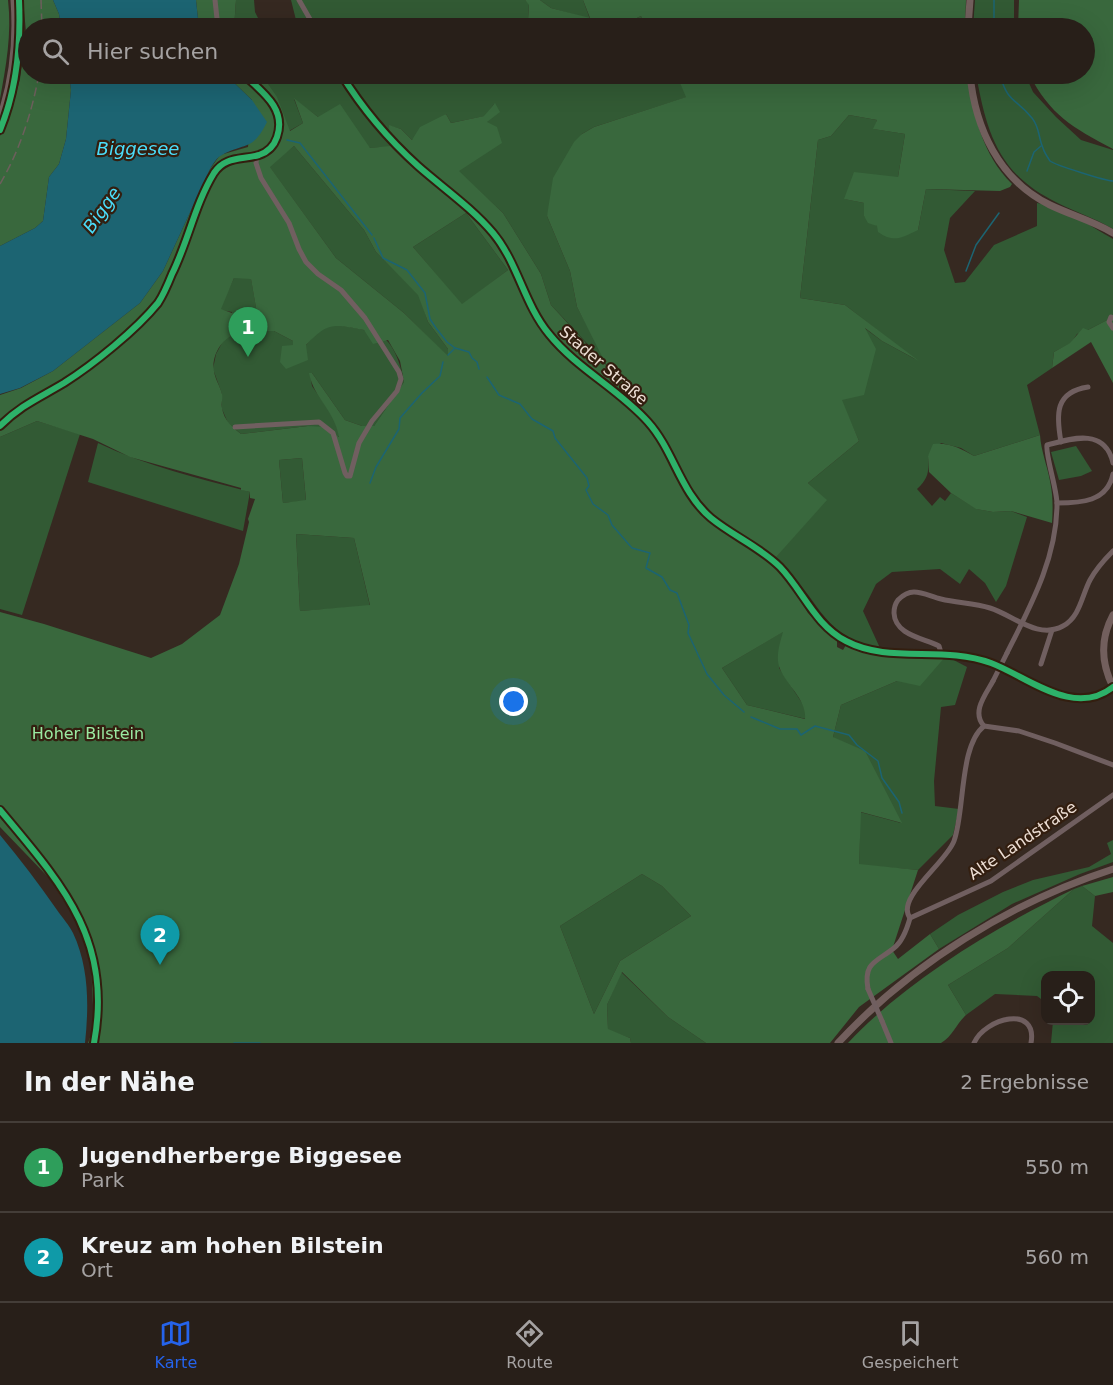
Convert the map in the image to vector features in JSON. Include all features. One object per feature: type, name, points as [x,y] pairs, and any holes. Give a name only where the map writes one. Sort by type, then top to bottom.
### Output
[{"type":"main road","points":[[0,118],[12,68],[15,38],[14,0]]},
{"type":"main road","points":[[969,18],[970,0]]},
{"type":"main road","points":[[972,84],[980,117],[994,154],[1007,174],[1020,186],[1051,205],[1113,233]]},
{"type":"main road","points":[[1113,615],[1105,634],[1103,651],[1106,669],[1113,687]]},
{"type":"main road","points":[[838,1043],[865,1015],[902,983],[969,937],[1021,908],[1075,883],[1113,869]]},
{"type":"street","points":[[215,0],[217,18]]},
{"type":"street","points":[[299,0],[309,18]]},
{"type":"street","points":[[235,427],[319,422],[333,433],[345,473],[350,476],[359,443],[372,421],[397,391],[401,379],[399,372],[365,318],[341,290],[318,274],[306,261],[289,223],[261,178],[256,163],[257,156],[271,148],[276,141],[279,134],[279,117],[277,108],[254,84]]},
{"type":"street","name":"Stader Straße","points":[[348,84],[394,144],[491,231],[510,258],[534,311],[548,333],[570,355],[636,409],[648,422],[664,445],[688,491],[711,518],[773,560],[792,580],[831,631],[844,640],[882,652],[941,653],[984,661],[1059,695],[1074,698],[1107,692],[1113,687]]},
{"type":"street","points":[[1112,317],[1108,322],[1113,328]]},
{"type":"street","points":[[1061,442],[1058,411],[1062,401],[1073,391],[1088,387]]},
{"type":"street","points":[[1113,463],[1111,454],[1105,446],[1095,440],[1083,437],[1047,446],[1057,503],[1056,524],[1049,560],[1022,624],[979,708],[979,718],[984,726],[1019,731],[1113,765]]},
{"type":"street","points":[[1057,503],[1094,499],[1111,483],[1113,474]]},
{"type":"street","points":[[941,653],[939,646],[904,631],[896,622],[894,607],[903,596],[912,592],[920,593],[942,600],[992,608],[1022,624],[1042,630],[1052,630],[1062,627],[1072,617],[1081,604],[1090,580],[1113,551]]},
{"type":"street","points":[[1041,664],[1052,630]]},
{"type":"street","points":[[891,1043],[868,989],[867,977],[871,964],[897,946],[907,929],[910,918],[907,908],[912,893],[947,855],[954,843],[961,814],[969,754],[976,734],[984,726]]},
{"type":"street","name":"Alte Landstraße","points":[[910,918],[991,881],[1113,795]]},
{"type":"street","points":[[974,1043],[976,1038],[994,1022],[1013,1018],[1022,1020],[1029,1028],[1031,1043]]},
{"type":"green space","points":[[0,0],[8,0],[9,38],[0,99]]},
{"type":"green space","points":[[23,0],[53,0],[60,18],[25,18]]},
{"type":"green space","points":[[196,0],[236,0],[235,18],[198,18]]},
{"type":"green space","points":[[236,0],[254,0],[258,18],[235,18]]},
{"type":"green space","points":[[291,0],[525,0],[529,4],[528,18],[296,18]]},
{"type":"green space","points":[[525,0],[540,0],[551,8],[590,18],[528,18],[529,5]]},
{"type":"green space","points":[[540,0],[583,0],[590,18],[586,18],[551,8]]},
{"type":"green space","points":[[583,0],[966,0],[965,18],[642,18],[641,16],[637,18],[590,18]]},
{"type":"green space","points":[[975,0],[1014,0],[1014,18],[974,18]]},
{"type":"green space","points":[[1019,0],[1113,0],[1113,149],[1064,119],[1054,110],[1035,84],[1095,84],[1095,18],[1018,18]]},
{"type":"green space","points":[[19,84],[70,84],[66,139],[59,164],[49,177],[43,221],[35,228],[0,246],[0,136]]},
{"type":"green space","name":"Hoher Bilstein","points":[[235,84],[268,84],[277,97],[290,131],[303,123],[294,98],[318,117],[340,104],[370,148],[390,146],[389,125],[401,129],[412,140],[420,127],[446,114],[451,123],[484,116],[495,103],[500,112],[487,122],[497,127],[502,143],[459,171],[503,213],[541,274],[551,305],[607,366],[577,307],[570,271],[547,216],[553,178],[574,142],[582,134],[594,127],[686,97],[680,84],[970,84],[976,118],[986,147],[1012,184],[1000,191],[926,189],[918,230],[907,235],[893,238],[878,232],[877,226],[868,223],[864,216],[864,203],[844,199],[854,172],[898,177],[905,134],[873,129],[877,120],[849,115],[831,136],[818,140],[800,298],[845,305],[919,361],[882,341],[865,328],[876,349],[864,395],[842,400],[859,441],[808,483],[827,500],[770,564],[791,585],[808,613],[837,641],[837,647],[843,650],[846,645],[871,653],[895,656],[946,656],[920,686],[897,681],[841,705],[833,737],[865,751],[902,823],[861,812],[859,864],[918,870],[892,950],[898,959],[930,934],[939,949],[859,1007],[830,1043],[706,1043],[668,1017],[622,972],[607,1005],[608,1029],[630,1038],[631,1043],[88,1043],[94,1026],[91,964],[79,925],[50,879],[0,827],[0,612],[151,658],[182,644],[220,615],[239,564],[248,519],[255,499],[250,498],[250,492],[241,490],[241,488],[130,457],[93,439],[37,421],[0,437],[0,395],[21,388],[53,371],[140,303],[163,271],[210,169],[220,155],[248,147],[252,100]],"holes":[[[294,146],[364,230],[376,252],[418,295],[428,322],[448,349],[448,356],[404,313],[336,258],[270,167]],[[466,213],[508,270],[462,304],[413,247]],[[234,278],[251,279],[260,331],[274,331],[293,341],[293,345],[282,346],[280,362],[286,369],[308,360],[306,345],[320,332],[338,326],[364,330],[373,344],[388,340],[400,361],[404,382],[374,426],[362,426],[345,420],[312,373],[309,373],[315,390],[333,419],[339,437],[324,427],[308,426],[241,434],[225,416],[214,365],[219,348],[226,339],[236,334],[241,324],[240,316],[221,309]],[[302,458],[306,500],[283,503],[279,460]],[[296,534],[354,538],[370,605],[300,611]],[[783,632],[778,650],[780,669],[803,706],[805,719],[747,705],[722,668]],[[642,874],[662,886],[691,916],[620,961],[594,1014],[560,926]]]},
{"type":"green space","points":[[266,84],[681,84],[687,97],[594,127],[582,134],[547,216],[570,271],[577,307],[610,368],[551,305],[541,274],[503,213],[458,171],[487,122],[494,104],[485,116],[451,123],[446,114],[412,140],[401,129],[390,126],[390,147],[370,148],[318,117],[294,99],[303,123],[289,131]]},
{"type":"green space","points":[[978,84],[1029,84],[1033,92],[1056,117],[1081,140],[1113,150],[1113,229],[1050,199],[1017,175],[997,147],[984,113]]},
{"type":"green space","points":[[849,115],[877,120],[874,129],[905,134],[898,177],[845,199],[864,203],[864,216],[877,226],[918,230],[926,189],[975,191],[950,218],[944,250],[955,283],[965,282],[994,245],[1037,226],[1037,203],[1067,213],[1113,239],[1113,317],[1077,334],[1071,343],[1054,352],[1052,368],[1027,385],[1040,435],[974,456],[961,448],[941,443],[928,456],[927,474],[917,489],[932,506],[940,497],[945,501],[951,493],[977,509],[993,512],[1011,511],[1027,517],[1006,586],[996,602],[985,583],[969,569],[960,584],[940,569],[892,572],[876,584],[863,611],[880,648],[863,644],[839,631],[821,613],[793,575],[775,558],[826,500],[808,483],[859,441],[841,400],[863,327],[882,341],[915,359],[845,305],[800,298],[818,140],[831,136]]},
{"type":"green space","points":[[294,146],[364,230],[376,252],[419,295],[428,322],[448,349],[448,357],[404,313],[336,258],[269,166]]},
{"type":"green space","points":[[466,213],[508,270],[462,305],[413,247]]},
{"type":"green space","points":[[234,278],[251,278],[260,331],[274,331],[293,341],[293,345],[306,345],[322,328],[329,326],[368,331],[389,343],[397,357],[404,382],[374,426],[362,426],[345,420],[312,373],[310,373],[312,386],[334,418],[340,437],[308,426],[241,434],[228,423],[222,409],[222,394],[213,369],[216,354],[228,336],[232,312],[221,310],[221,306]]},
{"type":"green space","points":[[1109,319],[1113,320],[1113,383],[1091,342],[1052,368],[1054,352],[1070,343],[1083,328],[1088,330]]},
{"type":"green space","points":[[37,421],[80,434],[22,615],[0,609],[0,437]]},
{"type":"green space","points":[[1040,435],[1052,492],[1052,523],[1011,511],[993,512],[976,509],[951,493],[929,472],[928,456],[933,444],[950,445],[974,456]]},
{"type":"green space","points":[[98,443],[154,465],[250,492],[243,531],[88,482]]},
{"type":"green space","points":[[1076,446],[1092,471],[1081,476],[1059,480],[1051,452]]},
{"type":"green space","points":[[302,458],[306,501],[283,503],[279,460]]},
{"type":"green space","points":[[296,534],[354,538],[370,606],[300,611]]},
{"type":"green space","points":[[784,631],[779,668],[806,709],[806,719],[747,705],[722,668]]},
{"type":"green space","points":[[946,656],[967,667],[955,705],[941,707],[934,781],[935,806],[959,809],[953,835],[918,870],[859,865],[860,812],[901,823],[833,737],[841,705],[897,681]]},
{"type":"green space","points":[[1113,840],[1113,862],[1012,904],[939,949],[930,934],[958,915],[1003,892],[1033,880],[1089,867],[1111,854],[1107,843]]},
{"type":"green space","points":[[642,874],[662,886],[691,916],[620,961],[594,1014],[560,926]]},
{"type":"green space","points":[[1113,877],[1113,892],[1095,896],[1082,886]]},
{"type":"green space","points":[[1082,886],[1095,896],[1092,926],[1113,943],[1113,1043],[1051,1043],[1053,1025],[1095,1025],[1095,971],[1041,971],[1041,999],[1037,996],[995,994],[966,1015],[948,985],[1008,948],[1074,889]]},
{"type":"green space","points":[[1074,889],[1008,948],[948,985],[966,1015],[949,1037],[941,1043],[848,1043],[898,997],[954,956],[1014,920]]},
{"type":"green space","points":[[621,972],[668,1017],[706,1043],[631,1043],[630,1038],[608,1030],[607,1005]]},
{"type":"water","points":[[53,0],[196,0],[198,18],[60,18]]},
{"type":"water","name":"Biggesee","points":[[70,84],[235,84],[252,100],[267,122],[252,142],[220,156],[214,163],[163,271],[140,303],[53,371],[20,388],[0,394],[0,246],[35,228],[43,221],[49,177],[59,164],[66,139]]},
{"type":"water","points":[[0,835],[73,933],[85,973],[87,1015],[85,1043],[0,1043]]},
{"type":"waterway","points":[[994,0],[994,18]]},
{"type":"waterway","points":[[1003,84],[1009,95],[1035,122],[1050,161],[1113,181]]},
{"type":"waterway","points":[[287,140],[300,143],[372,235]]},
{"type":"waterway","points":[[1027,171],[1034,152],[1041,146]]},
{"type":"waterway","points":[[966,271],[976,245],[999,213]]},
{"type":"waterway","points":[[374,238],[383,258],[407,270],[425,293],[430,319],[447,342],[455,348],[469,352],[477,362],[479,369]]},
{"type":"waterway","points":[[448,355],[454,349]]},
{"type":"waterway","points":[[370,483],[376,467],[399,429],[400,418],[440,376],[443,362]]},
{"type":"waterway","points":[[487,377],[499,395],[520,404],[532,419],[553,431],[555,438],[587,478],[589,486],[586,490],[593,504],[608,515],[612,525],[632,548],[650,553],[646,568],[662,577],[670,590],[677,593],[689,625],[688,633],[707,674],[724,695],[744,712]]},
{"type":"waterway","points":[[751,717],[780,729],[797,729],[801,735],[815,726],[849,735],[857,745],[878,761],[882,778],[899,802],[902,813]]},
{"type":"waterway","points":[[234,1043],[260,1043]]},
{"type":"railway","points":[[41,0],[42,18]]},
{"type":"railway","points":[[0,184],[14,158],[24,131],[37,84]]},
{"type":"cycle path","points":[[19,0],[19,18]]},
{"type":"cycle path","points":[[0,130],[14,82],[18,50]]},
{"type":"cycle path","points":[[0,426],[23,407],[64,383],[114,346],[158,303],[166,289],[202,197],[214,173],[229,161],[265,152],[277,137],[279,127],[275,109],[254,84]]},
{"type":"cycle path","points":[[347,84],[376,123],[396,145],[476,215],[493,233],[509,257],[533,310],[549,334],[572,358],[624,399],[648,422],[657,433],[684,484],[700,508],[780,567],[818,617],[835,634],[863,648],[880,652],[973,658],[991,663],[1051,692],[1067,697],[1083,698],[1098,695],[1113,687]]},
{"type":"cycle path","points":[[0,810],[44,863],[62,889],[89,944],[96,974],[98,1006],[94,1043]]},
{"type":"place","name":"Jugendherberge Biggesee","points":[[248,357]]},
{"type":"place","name":"Kreuz am hohen Bilstein","points":[[160,965]]},
{"type":"water label","name":"Bigge","points":[[102,210]]}]
